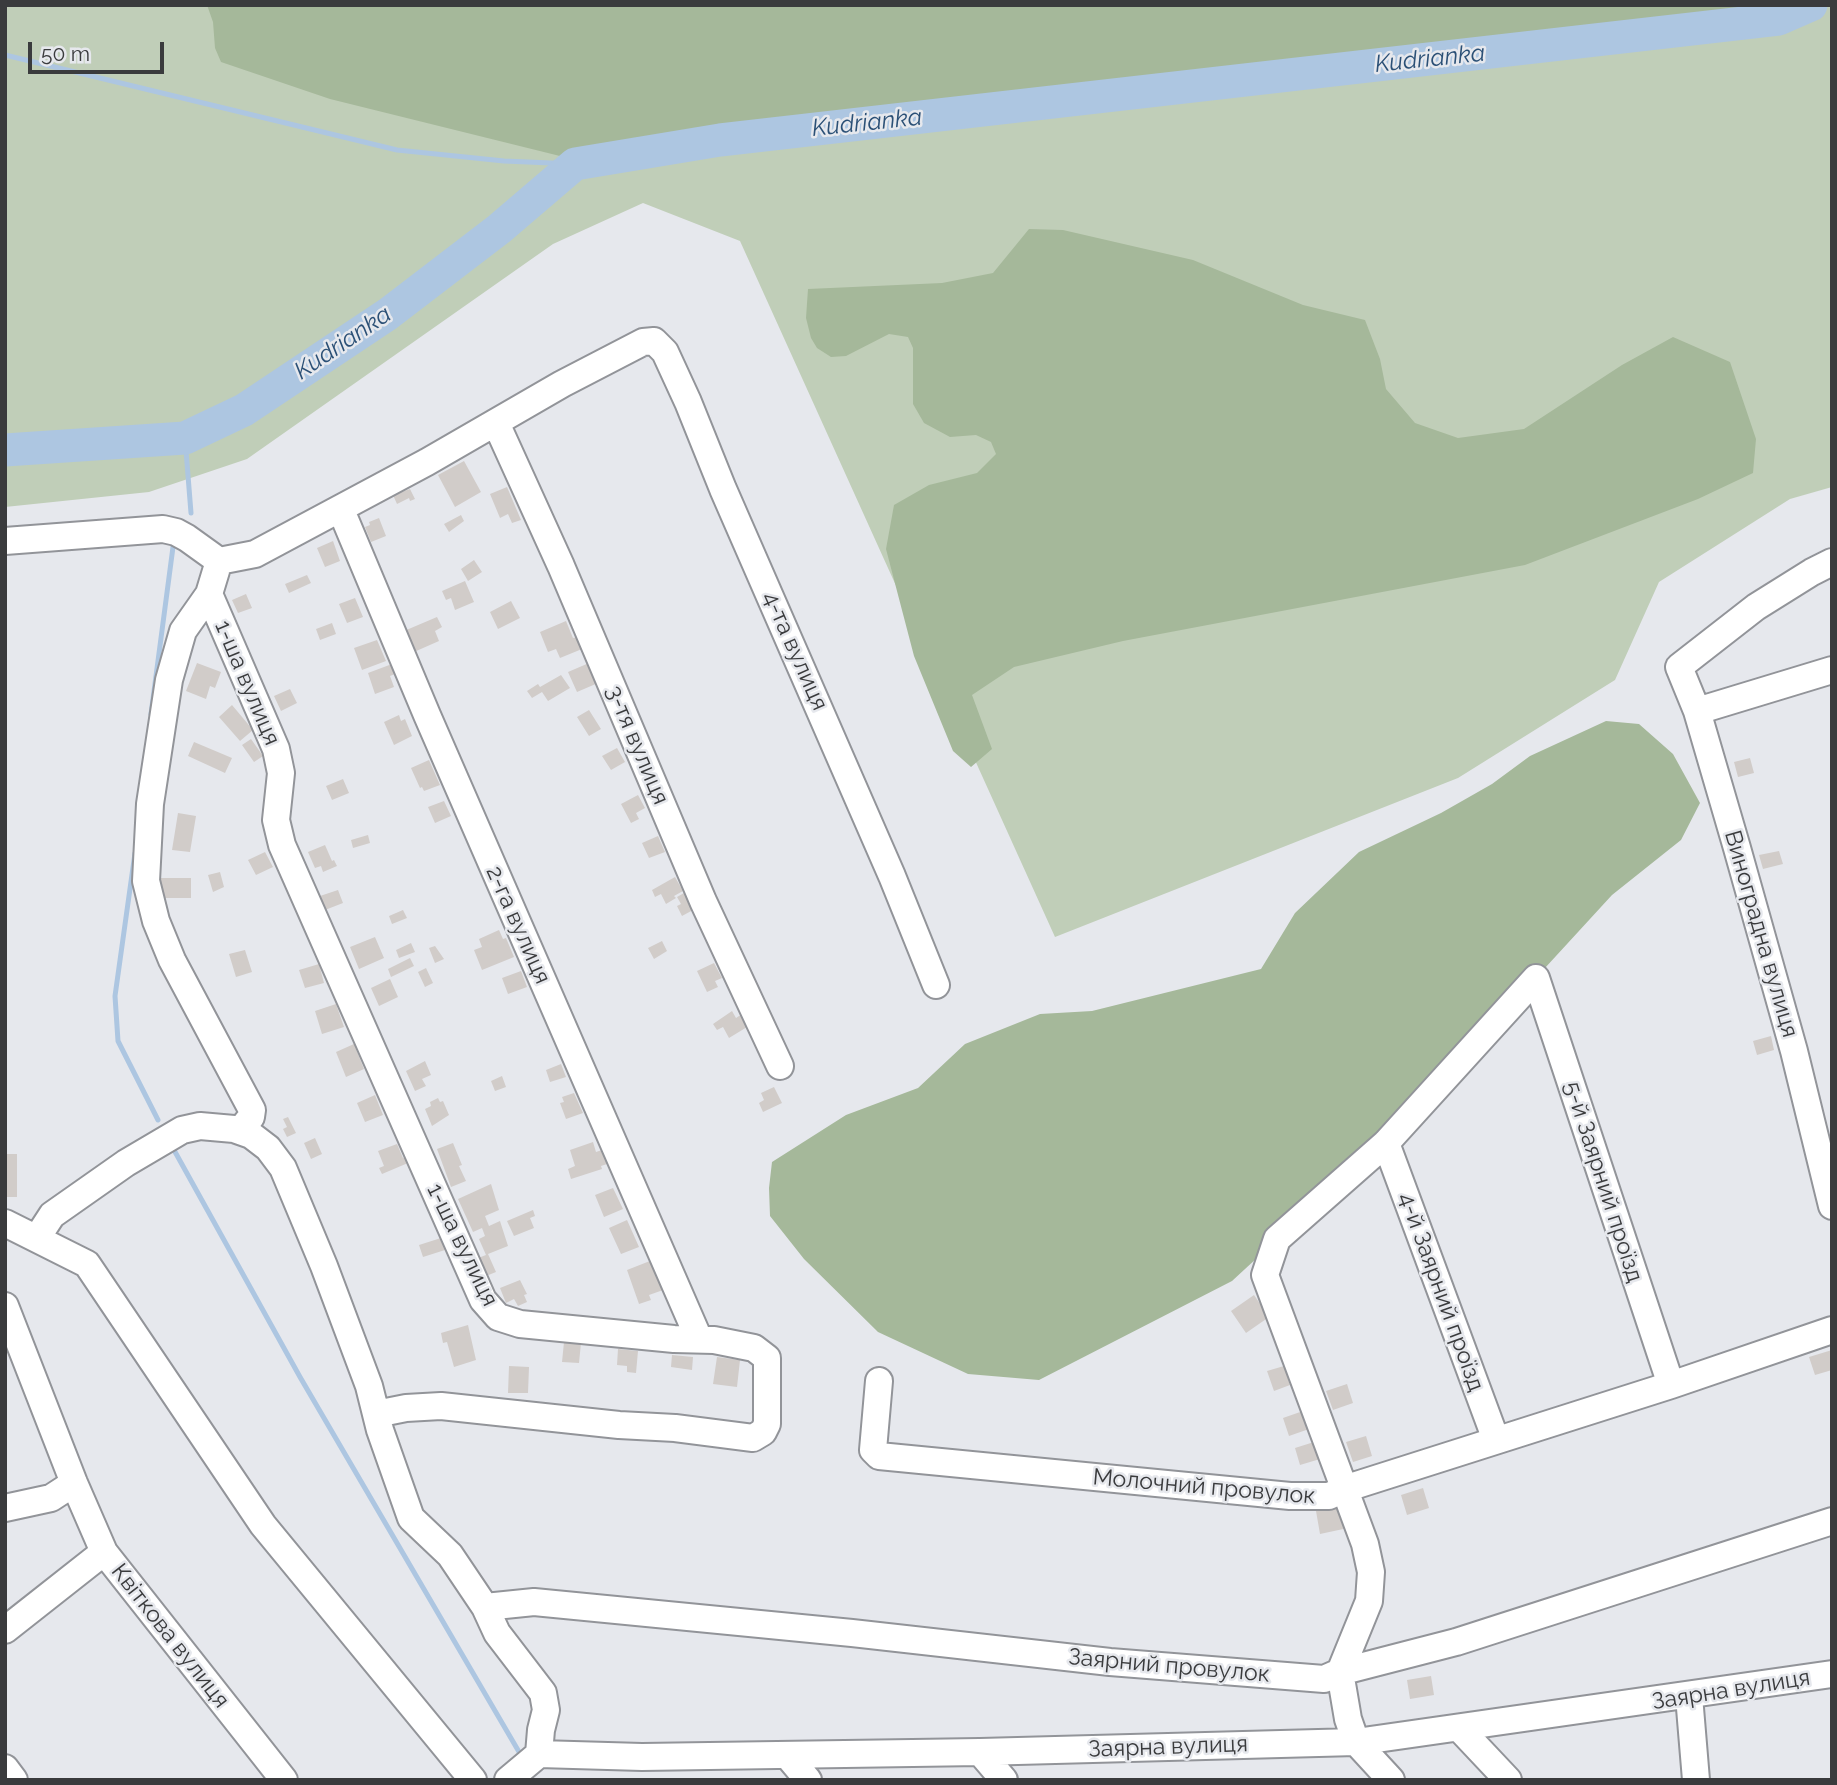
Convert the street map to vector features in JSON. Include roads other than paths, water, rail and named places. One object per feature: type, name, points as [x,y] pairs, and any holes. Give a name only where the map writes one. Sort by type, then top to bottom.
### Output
[{"type":"street","name":"4-та вулиця","points":[[496,424],[562,384],[635,346],[649,341],[658,343],[674,369],[853,784],[936,985]]},
{"type":"street","points":[[5,541],[163,529],[177,532],[219,561],[255,554],[341,510],[496,424]]},
{"type":"street","name":"3-тя вулиця","points":[[496,424],[566,578],[703,901],[780,1066]]},
{"type":"street","name":"2-га вулиця","points":[[341,510],[432,728],[699,1339]]},
{"type":"street","name":"1-ша вулиця","points":[[219,561],[209,594],[279,757],[281,781],[276,820],[282,845],[483,1300],[498,1317],[520,1324],[744,1345],[754,1348],[767,1358],[766,1428],[759,1436],[746,1438],[675,1428],[619,1425],[441,1406],[406,1408],[376,1414]]},
{"type":"street","name":"Виноградна вулиця","points":[[1832,562],[1756,607],[1679,667],[1697,711],[1794,1051],[1832,1206]]},
{"type":"street","points":[[209,594],[183,631],[169,680],[150,804],[146,881],[156,921],[172,960],[252,1110],[251,1117],[240,1131]]},
{"type":"street","points":[[1697,711],[1832,670]]},
{"type":"street","name":"5-й Заярний проїзд","points":[[1386,1143],[1536,978],[1671,1385]]},
{"type":"street","points":[[37,1238],[52,1216],[126,1163],[188,1128],[200,1126],[240,1131],[262,1143],[283,1168],[327,1273],[365,1375],[411,1518],[450,1555],[485,1606],[497,1633],[543,1693],[546,1710],[538,1754],[508,1780]]},
{"type":"street","points":[[1386,1143],[1277,1239],[1265,1275],[1364,1544],[1371,1572],[1369,1601],[1340,1672],[1356,1742],[1391,1780]]},
{"type":"street","name":"4-й Заярний проїзд","points":[[1386,1143],[1496,1440]]},
{"type":"street","points":[[5,1223],[86,1264],[263,1525],[473,1780]]},
{"type":"street","name":"Квіткова вулиця","points":[[5,1306],[104,1552],[284,1780]]},
{"type":"street","name":"Молочний провулок","points":[[879,1381],[873,1450],[879,1455],[1290,1496],[1329,1496],[1832,1330]]},
{"type":"street","points":[[5,1508],[51,1499],[74,1482]]},
{"type":"street","name":"Заярний провулок","points":[[485,1606],[534,1602],[1110,1662],[1324,1679],[1340,1672],[1456,1642],[1832,1521]]},
{"type":"street","points":[[5,1630],[104,1552]]},
{"type":"street","name":"Заярна вулиця","points":[[538,1754],[788,1755],[1356,1742],[1832,1674]]},
{"type":"street","points":[[1689,1696],[1696,1780]]},
{"type":"street","points":[[1460,1729],[1508,1780]]},
{"type":"street","points":[[980,1752],[1004,1780]]},
{"type":"street","points":[[788,1755],[807,1780]]},
{"type":"street","points":[[5,1768],[14,1780]]},
{"type":"waterway","name":"Kudrianka","points":[[5,450],[185,438],[244,410],[388,314],[499,229],[575,164],[720,140],[1779,19],[1811,5]]},
{"type":"waterway","points":[[5,55],[397,150],[504,161],[575,164]]},
{"type":"waterway","points":[[185,438],[191,513]]},
{"type":"waterway","points":[[151,714],[173,547]]},
{"type":"waterway","points":[[135,853],[115,996],[118,1041],[158,1120]]},
{"type":"waterway","points":[[174,1150],[300,1377],[522,1757]]}]
